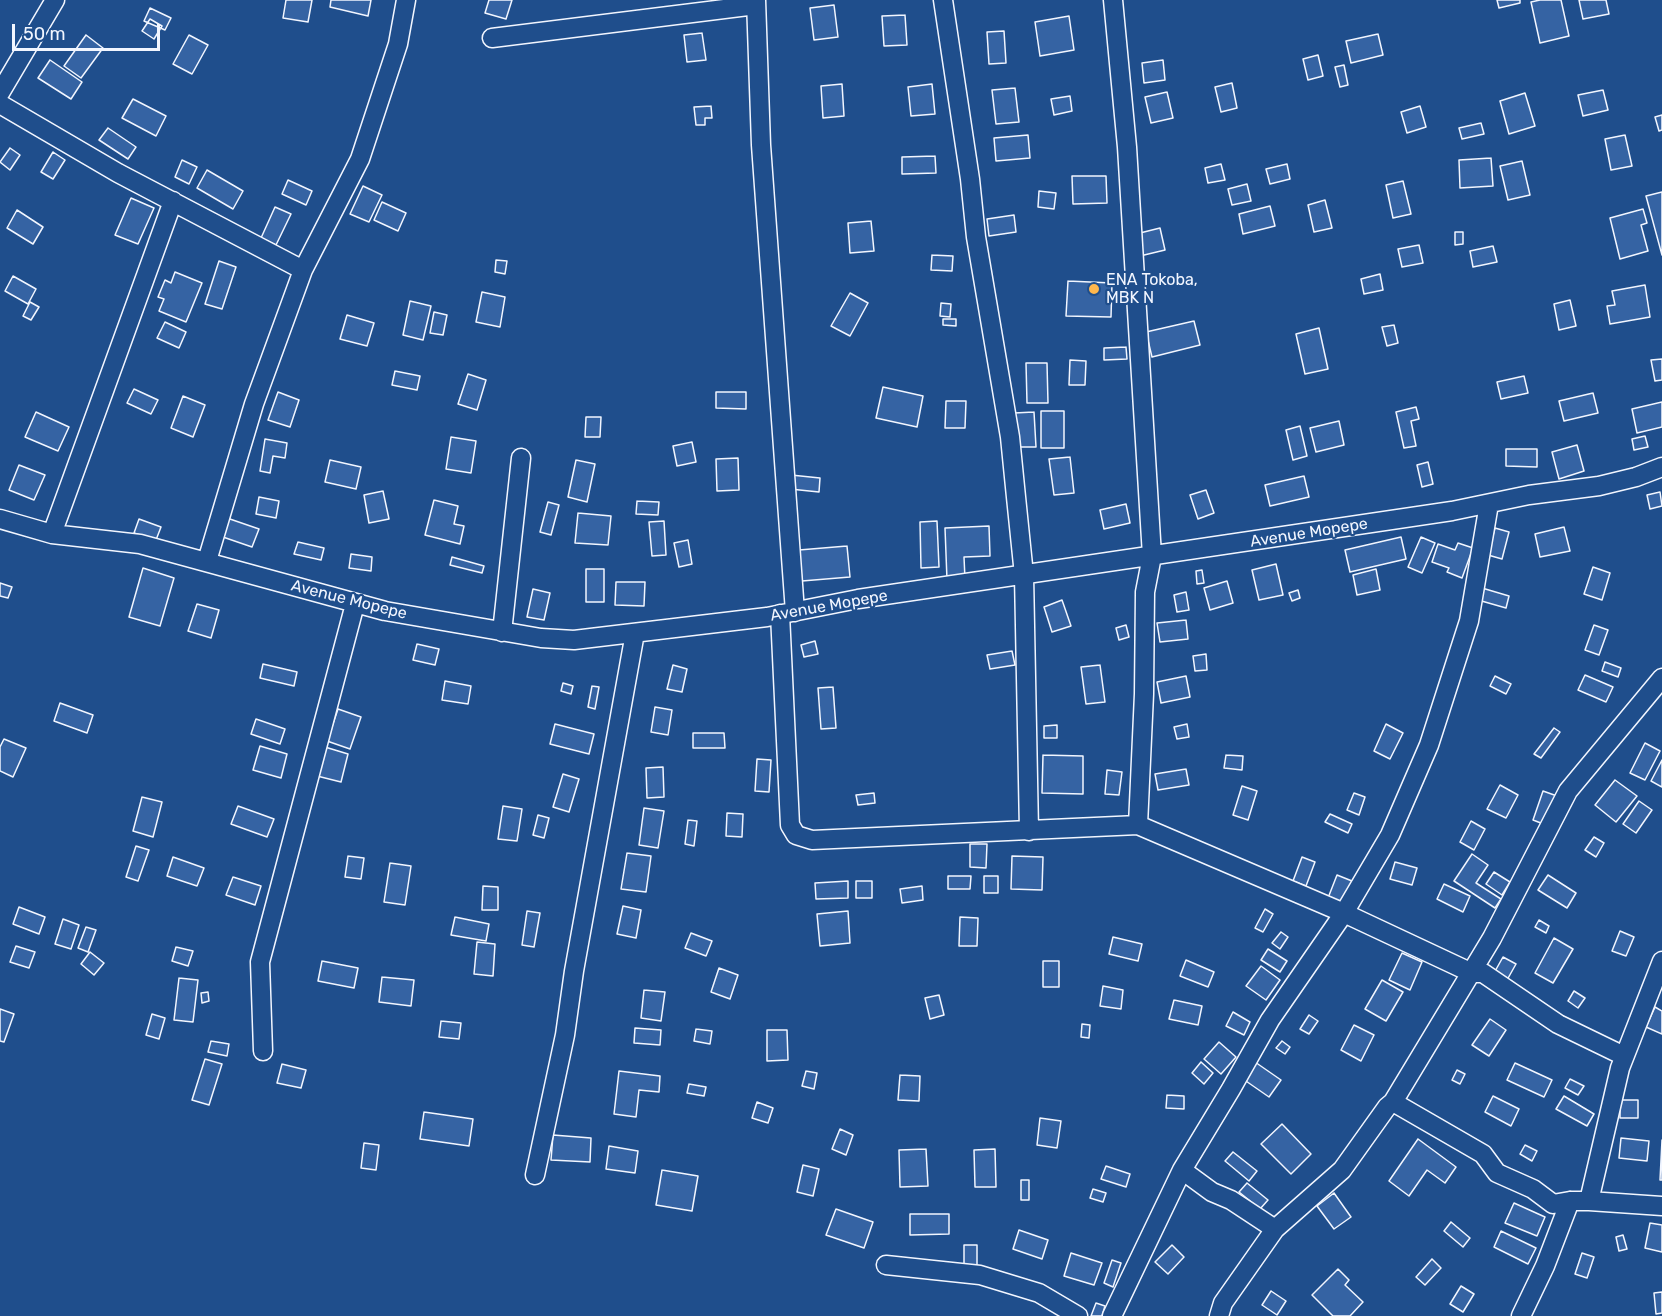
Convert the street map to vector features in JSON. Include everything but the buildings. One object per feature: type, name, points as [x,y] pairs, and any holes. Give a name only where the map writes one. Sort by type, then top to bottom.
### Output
[{"type":"street","points":[[0,93],[55,0]]},
{"type":"street","points":[[207,561],[254,404],[303,270],[360,159],[398,44],[406,0]]},
{"type":"street","points":[[943,0],[970,179],[976,237],[1010,437],[1024,575],[1029,831]]},
{"type":"street","points":[[1113,0],[1127,147],[1152,556],[1145,592],[1144,693],[1138,825]]},
{"type":"street","points":[[492,38],[756,2],[761,145],[787,613],[790,825],[796,835],[812,840],[1138,825],[1344,913],[1472,973],[1484,973],[1558,1024],[1624,1056]]},
{"type":"street","points":[[0,104],[118,173],[303,270]]},
{"type":"street","points":[[52,534],[172,201]]},
{"type":"street","points":[[502,632],[521,458]]},
{"type":"street","name":"Avenue Mopepe","points":[[0,519],[52,534],[140,544],[355,604],[502,632],[574,640],[787,613],[858,599],[1441,513],[1529,495],[1599,486],[1636,477],[1662,467]]},
{"type":"street","points":[[1112,1316],[1182,1170],[1270,1020],[1344,913],[1390,836],[1429,745],[1469,621],[1489,504]]},
{"type":"street","points":[[263,1051],[260,962],[355,604]]},
{"type":"street","points":[[535,1176],[565,1035],[574,971],[636,633]]},
{"type":"street","points":[[1219,1316],[1223,1303],[1275,1229],[1342,1170],[1393,1102],[1472,973],[1568,791],[1662,678]]},
{"type":"street","points":[[1589,1201],[1624,1056],[1662,961]]},
{"type":"street","points":[[1393,1102],[1483,1154],[1497,1173],[1533,1189],[1553,1204],[1589,1201],[1662,1206]]},
{"type":"street","points":[[1182,1170],[1212,1192],[1231,1200],[1275,1229]]},
{"type":"street","points":[[1521,1316],[1545,1266],[1570,1201]]},
{"type":"street","points":[[886,1264],[980,1275],[1040,1293],[1078,1316]]},
{"type":"place","name":"ENA Tokoba, MBK N","points":[[1094,289]]}]
